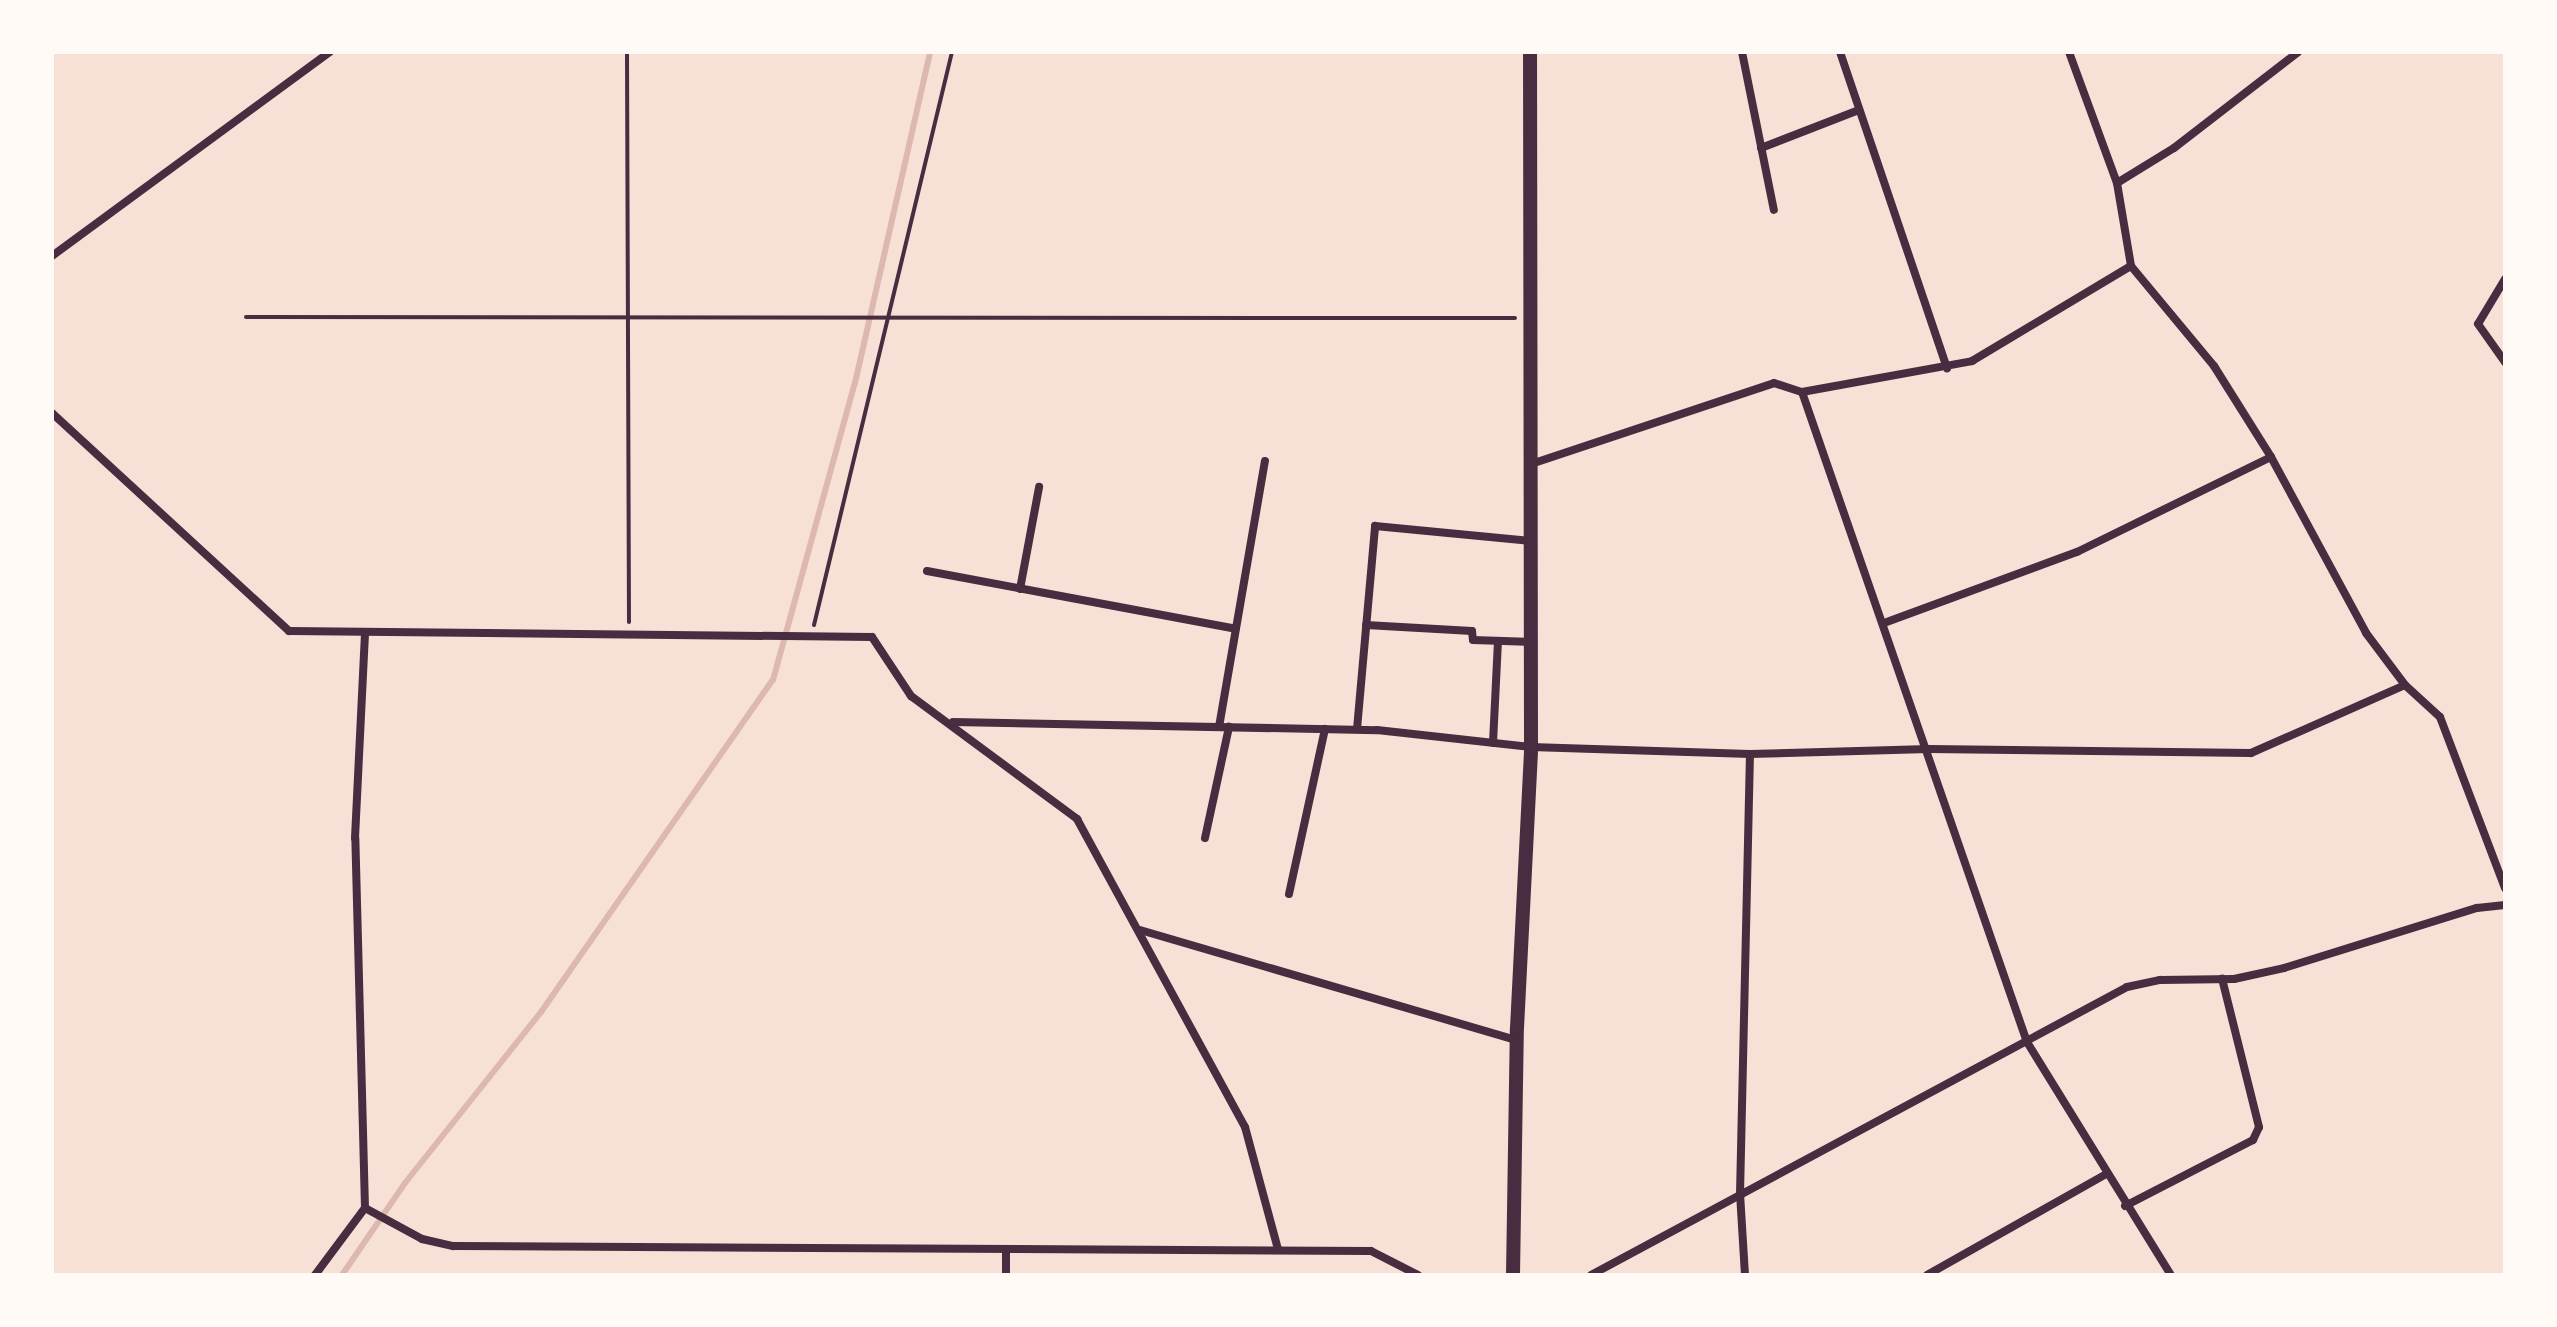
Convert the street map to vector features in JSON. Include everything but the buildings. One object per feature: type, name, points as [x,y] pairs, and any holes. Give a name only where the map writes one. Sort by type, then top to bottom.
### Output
[{"type":"street","points":[[52,256],[330,52]]},
{"type":"street","points":[[1513,1275],[1517,1040],[1531,747],[1534,463],[1530,52]]},
{"type":"street","points":[[1742,52],[1774,210]]},
{"type":"street","points":[[1840,52],[1947,368]]},
{"type":"street","points":[[2069,52],[2117,183],[2131,266],[2214,366],[2271,457],[2366,633],[2405,685],[2440,717],[2452,738],[2505,888]]},
{"type":"street","points":[[2117,183],[2174,148],[2298,52]]},
{"type":"street","points":[[1761,148],[1859,110]]},
{"type":"street","points":[[1534,463],[1774,383],[1802,392],[1947,368],[1991,351],[2131,266]]},
{"type":"street","points":[[2505,279],[2478,324],[2505,362]]},
{"type":"street","points":[[1802,392],[1929,749],[2027,1042],[2125,1206],[2171,1275]]},
{"type":"street","points":[[52,413],[289,631],[872,637],[911,696],[952,722],[1077,819],[1245,1127],[1278,1249]]},
{"type":"street","points":[[1884,623],[2077,552],[2271,457]]},
{"type":"street","points":[[1205,838],[1265,461]]},
{"type":"street","points":[[1020,589],[1039,487]]},
{"type":"street","points":[[1357,729],[1375,526],[1533,541]]},
{"type":"street","points":[[927,571],[1236,629]]},
{"type":"street","points":[[1366,625],[1472,631],[1473,640],[1532,642]]},
{"type":"street","points":[[315,1275],[369,1210],[355,838],[365,633]]},
{"type":"street","points":[[1493,743],[1498,641]]},
{"type":"street","points":[[952,722],[1357,729],[1531,747],[1750,754],[1929,749],[2251,753],[2405,685]]},
{"type":"street","points":[[1289,894],[1325,729]]},
{"type":"street","points":[[1745,1275],[1740,1194],[1750,754]]},
{"type":"street","points":[[1591,1275],[2127,987],[2222,979],[2284,968],[2477,908],[2505,905]]},
{"type":"street","points":[[1140,930],[1517,1040]]},
{"type":"street","points":[[2125,1206],[2253,1140],[2259,1127],[2222,979]]},
{"type":"street","points":[[1927,1275],[2106,1174]]},
{"type":"street","points":[[369,1210],[422,1239],[453,1246],[1371,1251],[1418,1275]]},
{"type":"street","points":[[1006,1249],[1006,1275]]},
{"type":"path","points":[[627,52],[629,634]]},
{"type":"path","points":[[811,635],[952,52]]},
{"type":"path","points":[[246,317],[1533,318]]},
{"type":"waterway","points":[[342,1275],[405,1183],[541,1012],[773,680],[855,383],[930,52]]}]
